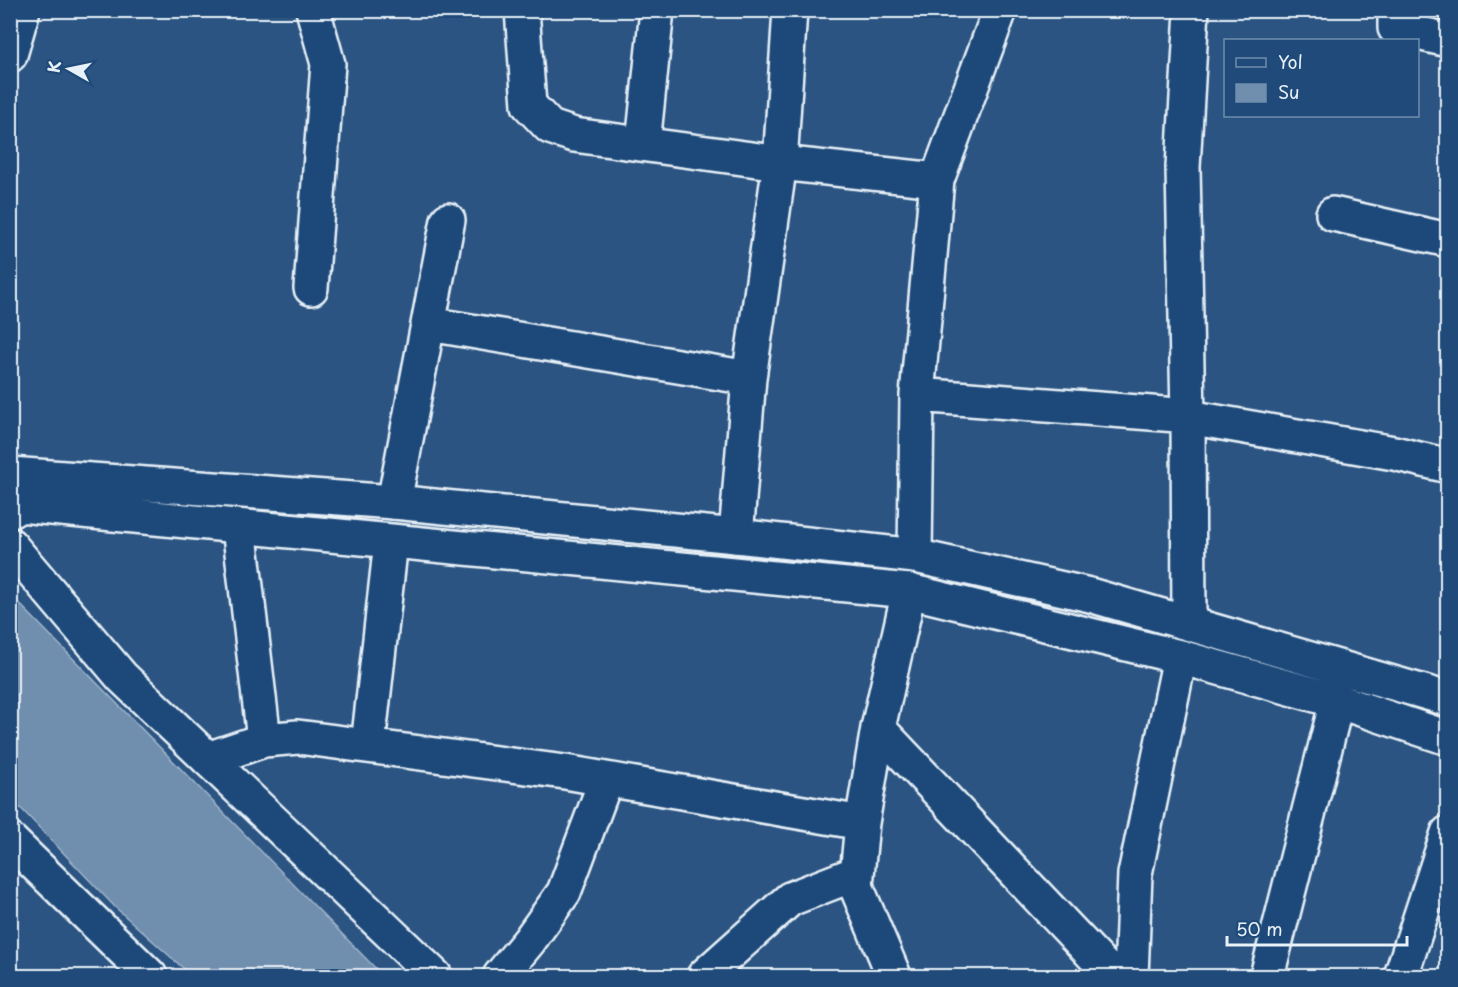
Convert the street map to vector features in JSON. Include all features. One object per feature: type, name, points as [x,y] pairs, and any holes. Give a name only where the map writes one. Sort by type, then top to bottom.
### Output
[{"type":"street","points":[[10,55],[23,10]]},
{"type":"street","points":[[311,288],[328,64],[313,10]]},
{"type":"street","points":[[522,10],[529,105],[550,127],[574,135],[780,164],[937,180]]},
{"type":"street","points":[[643,144],[657,10]]},
{"type":"street","points":[[736,536],[748,378],[780,164],[790,10]]},
{"type":"street","points":[[915,556],[917,395],[937,180],[1000,10]]},
{"type":"street","points":[[1189,623],[1183,167],[1192,10]]},
{"type":"street","points":[[1395,10],[1395,28],[1448,40]]},
{"type":"street","points":[[1333,214],[1448,240]]},
{"type":"street","points":[[394,502],[448,220]]},
{"type":"street","points":[[429,324],[748,378]]},
{"type":"street","points":[[917,395],[1188,417],[1394,453],[1448,466]]},
{"type":"street","points":[[10,474],[394,502],[915,556],[1090,595],[1448,699]]},
{"type":"street","points":[[10,511],[20,506],[909,591],[1180,657],[1337,701],[1448,738]]},
{"type":"street","points":[[239,527],[264,740]]},
{"type":"street","points":[[368,745],[391,542]]},
{"type":"street","points":[[10,545],[122,677],[435,976]]},
{"type":"street","points":[[894,976],[856,886],[862,823],[878,728],[909,591]]},
{"type":"street","points":[[1128,976],[1135,874],[1180,657]]},
{"type":"street","points":[[1266,976],[1337,701]]},
{"type":"street","points":[[878,728],[1128,976]]},
{"type":"street","points":[[208,759],[264,740],[298,737],[565,772],[862,823]]},
{"type":"street","points":[[500,976],[529,941],[564,892],[606,780]]},
{"type":"street","points":[[1401,976],[1448,833]]},
{"type":"street","points":[[10,840],[150,976]]},
{"type":"street","points":[[704,976],[790,899],[857,873]]},
{"type":"water","points":[[11,595],[383,976],[192,976],[116,908],[11,798]]}]
